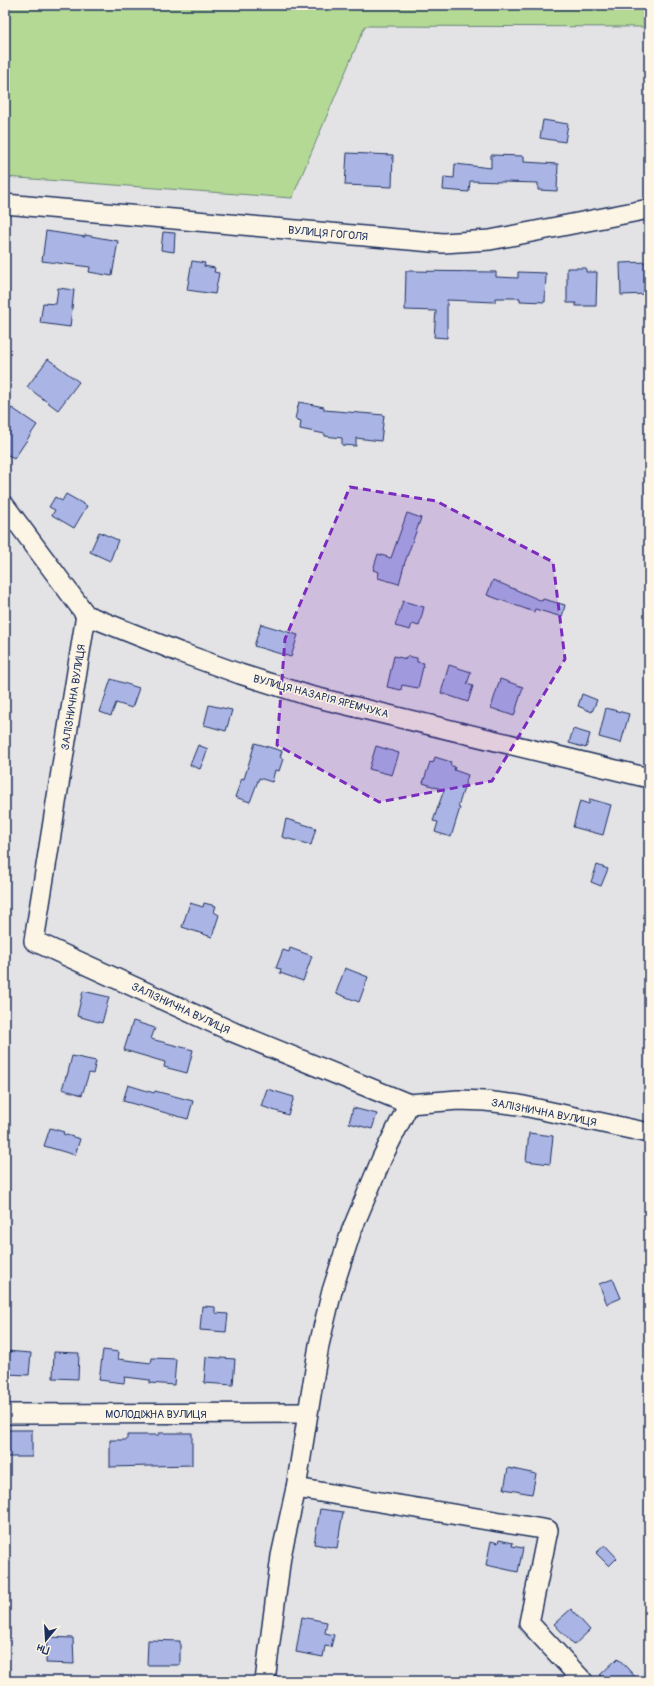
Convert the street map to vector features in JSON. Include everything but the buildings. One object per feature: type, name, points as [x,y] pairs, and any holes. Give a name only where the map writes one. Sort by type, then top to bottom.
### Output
[{"type":"street","name":"ВУЛИЦЯ ГОГОЛЯ","points":[[5,204],[443,243],[490,240],[649,209]]},
{"type":"street","points":[[5,506],[86,615]]},
{"type":"street","name":"ВУЛИЦЯ НАЗАРІЯ ЯРЕМЧУКА","points":[[86,615],[179,652],[310,696],[649,778]]},
{"type":"street","name":"ЗАЛІЗНИЧНА ВУЛИЦЯ","points":[[86,615],[34,941],[233,1032],[409,1104],[458,1100],[485,1101],[519,1105],[649,1133]]},
{"type":"street","points":[[265,1681],[281,1556],[296,1488],[319,1345],[332,1291],[351,1232],[382,1158],[409,1104]]},
{"type":"street","name":"МОЛОДІЖНА ВУЛИЦЯ","points":[[5,1414],[307,1413]]},
{"type":"street","points":[[296,1488],[548,1530],[529,1623],[583,1681]]},
{"type":"highlighted area","points":[[350,487],[436,501],[553,562],[565,659],[492,781],[379,802],[277,745],[285,639]]},
{"type":"green space","points":[[5,5],[649,5],[649,27],[365,26],[292,198],[5,177]]}]
